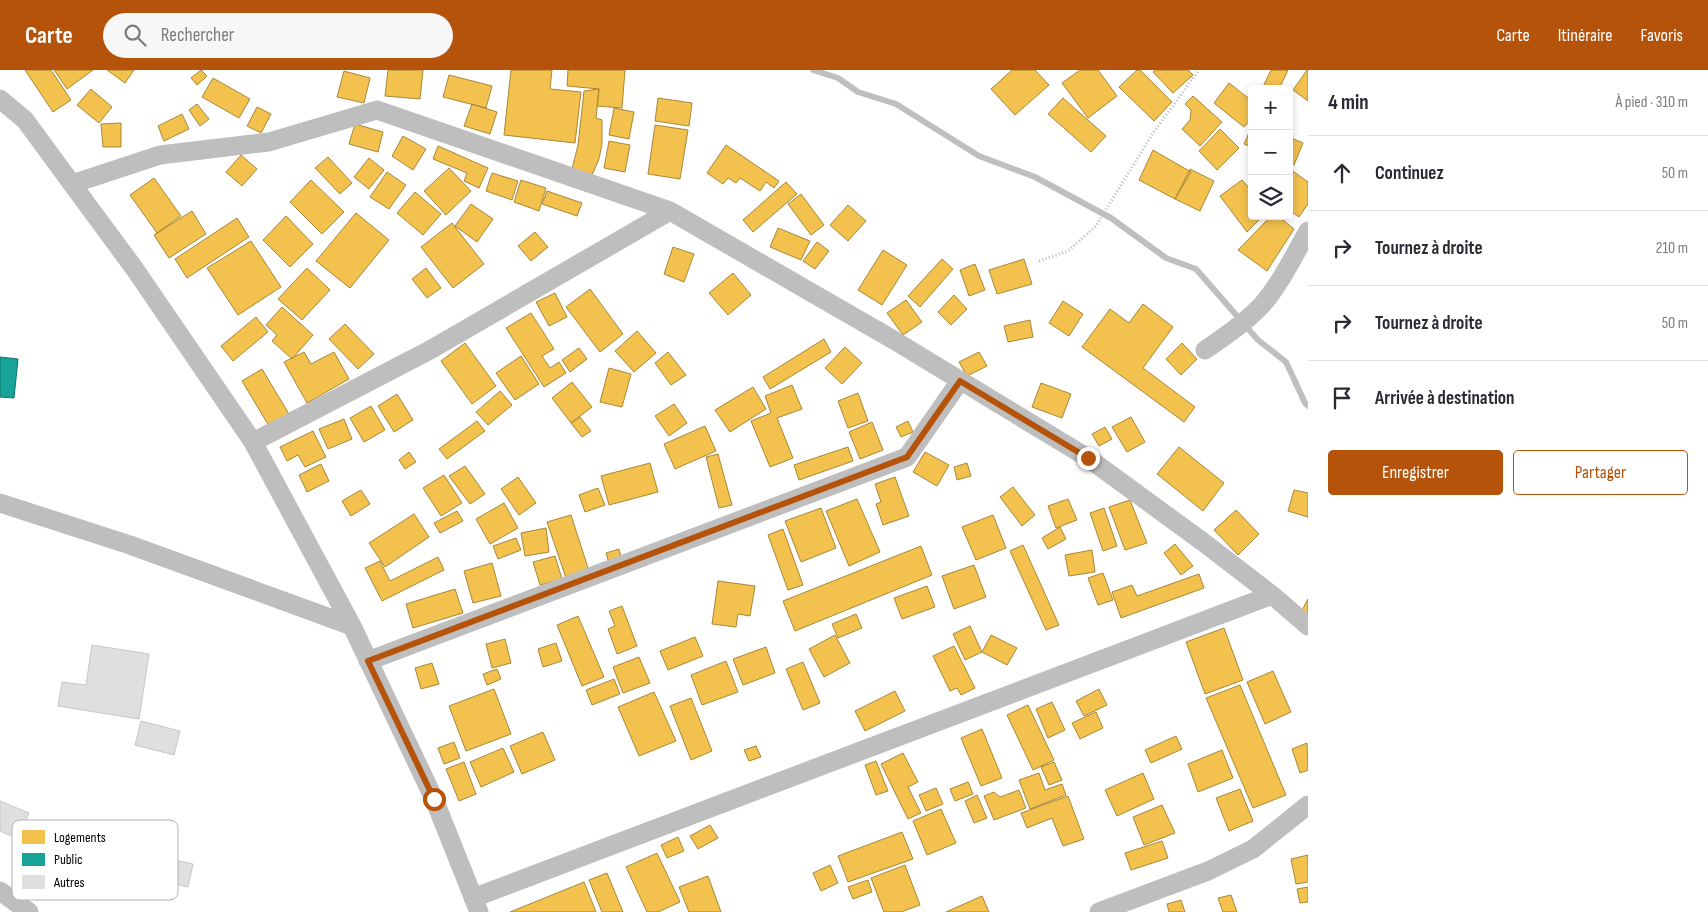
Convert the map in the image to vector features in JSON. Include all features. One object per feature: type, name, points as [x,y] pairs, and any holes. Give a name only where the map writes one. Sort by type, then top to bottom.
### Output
[{"type":"street","points":[[1,99],[25,120],[134,268],[253,442],[352,626],[434,799],[476,905],[1272,595]]},
{"type":"street","points":[[72,184],[160,155],[270,142],[377,110],[670,211],[883,334],[1088,458],[1272,595],[1308,626]]},
{"type":"street","points":[[253,442],[430,350],[670,211]]},
{"type":"street","points":[[1205,350],[1234,330],[1261,305],[1286,270],[1308,231]]},
{"type":"street","points":[[368,661],[907,457],[960,381]]},
{"type":"street","points":[[0,503],[130,545],[352,626]]},
{"type":"street","points":[[1099,912],[1208,871],[1253,849],[1308,805]]},
{"type":"street","points":[[0,891],[12,900]]},
{"type":"street","points":[[12,900],[29,912]]},
{"type":"path","points":[[1039,261],[1068,251],[1096,226],[1153,133],[1199,70]]},
{"type":"building: Logements","points":[[25,70],[51,70],[71,100],[53,112]]},
{"type":"building: Logements","points":[[54,70],[93,70],[67,89]]},
{"type":"building: Logements","points":[[107,70],[134,70],[125,83]]},
{"type":"building: Logements","points":[[201,70],[207,76],[197,85],[191,78]]},
{"type":"building: Logements","points":[[388,70],[423,70],[420,99],[385,96]]},
{"type":"building: Logements","points":[[511,70],[552,70],[550,89],[581,92],[575,143],[504,135]]},
{"type":"building: Logements","points":[[568,70],[625,70],[622,108],[597,106],[599,89],[567,86]]},
{"type":"building: Logements","points":[[1012,70],[1035,70],[1049,85],[1015,115],[991,89]]},
{"type":"building: Logements","points":[[1080,70],[1098,70],[1117,96],[1088,118],[1062,83]]},
{"type":"building: Logements","points":[[1137,70],[1140,70],[1172,102],[1154,121],[1119,87]]},
{"type":"building: Logements","points":[[1155,70],[1188,70],[1193,75],[1173,93],[1153,72]]},
{"type":"building: Logements","points":[[1271,70],[1288,70],[1281,85],[1264,85]]},
{"type":"building: Logements","points":[[1307,70],[1308,70],[1308,101],[1293,90]]},
{"type":"building: Logements","points":[[344,71],[370,78],[364,103],[337,97]]},
{"type":"building: Logements","points":[[449,75],[492,86],[486,108],[443,97]]},
{"type":"building: Logements","points":[[213,78],[250,99],[239,118],[202,97]]},
{"type":"building: Logements","points":[[1229,83],[1248,98],[1248,122],[1244,127],[1214,103]]},
{"type":"building: Logements","points":[[91,89],[112,107],[99,123],[77,105]]},
{"type":"building: Logements","points":[[599,89],[596,118],[602,120],[602,144],[599,159],[592,175],[572,169],[578,145],[584,91]]},
{"type":"building: Logements","points":[[1193,96],[1222,122],[1200,146],[1182,129],[1190,120],[1191,110],[1185,104]]},
{"type":"building: Logements","points":[[658,98],[692,103],[689,126],[655,121]]},
{"type":"building: Logements","points":[[1063,98],[1106,136],[1091,152],[1048,114]]},
{"type":"building: Logements","points":[[197,104],[209,119],[200,126],[189,110]]},
{"type":"building: Logements","points":[[472,104],[497,112],[490,134],[464,126]]},
{"type":"building: Logements","points":[[257,107],[271,114],[261,133],[247,126]]},
{"type":"building: Logements","points":[[614,108],[634,112],[629,139],[609,135]]},
{"type":"building: Logements","points":[[182,114],[189,129],[164,141],[158,126]]},
{"type":"building: Logements","points":[[121,123],[121,147],[103,147],[101,124]]},
{"type":"building: Logements","points":[[355,124],[383,132],[378,152],[349,144]]},
{"type":"building: Logements","points":[[655,125],[688,130],[680,179],[648,174]]},
{"type":"building: Logements","points":[[1220,129],[1239,148],[1217,170],[1199,151]]},
{"type":"building: Logements","points":[[1248,135],[1248,146],[1244,144]]},
{"type":"building: Logements","points":[[403,136],[426,149],[413,170],[392,156]]},
{"type":"building: Logements","points":[[1293,139],[1303,143],[1293,165]]},
{"type":"building: Logements","points":[[609,141],[630,145],[625,172],[604,168]]},
{"type":"building: Logements","points":[[726,145],[779,181],[774,188],[766,182],[760,191],[740,178],[736,183],[728,178],[723,184],[707,173]]},
{"type":"building: Logements","points":[[438,146],[488,168],[479,188],[464,181],[467,173],[433,159]]},
{"type":"building: Logements","points":[[1153,150],[1191,172],[1175,199],[1139,180]]},
{"type":"building: Logements","points":[[241,155],[257,169],[242,186],[226,172]]},
{"type":"building: Logements","points":[[328,157],[352,183],[340,194],[315,168]]},
{"type":"building: Logements","points":[[369,158],[384,170],[369,189],[354,177]]},
{"type":"building: Logements","points":[[449,168],[471,191],[446,215],[424,191]]},
{"type":"building: Logements","points":[[1190,169],[1214,181],[1200,211],[1175,199]]},
{"type":"building: Logements","points":[[1293,171],[1308,182],[1308,204],[1299,217],[1293,213]]},
{"type":"building: Logements","points":[[387,172],[406,185],[389,209],[370,197]]},
{"type":"building: Logements","points":[[492,173],[518,181],[512,200],[486,191]]},
{"type":"building: Logements","points":[[154,178],[181,216],[157,233],[130,195]]},
{"type":"building: Logements","points":[[311,180],[344,212],[322,234],[290,202]]},
{"type":"building: Logements","points":[[521,180],[546,188],[539,211],[514,202]]},
{"type":"building: Logements","points":[[1242,180],[1248,187],[1248,220],[1259,220],[1247,232],[1220,196]]},
{"type":"building: Logements","points":[[786,182],[797,194],[753,232],[743,220]]},
{"type":"building: Logements","points":[[547,191],[582,203],[577,216],[542,204]]},
{"type":"building: Logements","points":[[415,192],[441,214],[423,235],[397,213]]},
{"type":"building: Logements","points":[[801,194],[824,225],[811,235],[788,204]]},
{"type":"building: Logements","points":[[471,204],[493,219],[477,242],[455,226]]},
{"type":"building: Logements","points":[[848,205],[866,221],[848,241],[830,225]]},
{"type":"building: Logements","points":[[192,211],[206,234],[169,258],[154,235]]},
{"type":"building: Logements","points":[[356,213],[389,240],[350,288],[316,261]]},
{"type":"building: Logements","points":[[286,216],[313,244],[290,267],[263,240]]},
{"type":"building: Logements","points":[[237,218],[249,237],[187,278],[175,259]]},
{"type":"building: Logements","points":[[1267,220],[1283,220],[1294,229],[1267,271],[1238,250]]},
{"type":"building: Logements","points":[[452,223],[484,264],[453,288],[421,247]]},
{"type":"building: Logements","points":[[778,228],[810,241],[801,260],[770,247]]},
{"type":"building: Logements","points":[[535,232],[548,247],[531,261],[518,246]]},
{"type":"building: Logements","points":[[251,241],[281,287],[238,315],[207,268]]},
{"type":"building: Logements","points":[[817,242],[829,251],[815,269],[803,261]]},
{"type":"building: Logements","points":[[673,247],[694,254],[684,282],[664,274]]},
{"type":"building: Logements","points":[[883,250],[907,265],[882,305],[858,290]]},
{"type":"building: Logements","points":[[942,259],[953,269],[920,307],[908,296]]},
{"type":"building: Logements","points":[[1024,259],[1032,284],[997,294],[989,270]]},
{"type":"building: Logements","points":[[975,264],[985,290],[969,296],[960,270]]},
{"type":"building: Logements","points":[[307,268],[330,290],[302,320],[278,299]]},
{"type":"building: Logements","points":[[426,268],[441,288],[427,298],[412,279]]},
{"type":"building: Logements","points":[[733,273],[751,295],[728,315],[709,293]]},
{"type":"building: Logements","points":[[590,289],[623,334],[600,352],[566,307]]},
{"type":"building: Logements","points":[[555,293],[567,317],[549,326],[536,302]]},
{"type":"building: Logements","points":[[954,295],[967,309],[951,325],[938,312]]},
{"type":"building: Logements","points":[[906,300],[922,322],[903,335],[887,313]]},
{"type":"building: Logements","points":[[1063,301],[1083,314],[1069,336],[1049,323]]},
{"type":"building: Logements","points":[[1143,304],[1173,327],[1143,368],[1195,407],[1184,422],[1082,347],[1110,309],[1129,323]]},
{"type":"building: Logements","points":[[282,307],[313,335],[292,359],[272,341],[277,335],[266,325]]},
{"type":"building: Logements","points":[[531,313],[554,349],[542,356],[550,368],[559,362],[566,373],[544,387],[506,328]]},
{"type":"building: Logements","points":[[256,317],[268,332],[233,361],[221,346]]},
{"type":"building: Logements","points":[[1030,320],[1033,337],[1008,342],[1004,326]]},
{"type":"building: Logements","points":[[345,324],[374,354],[358,369],[329,339]]},
{"type":"building: Logements","points":[[637,331],[656,353],[634,372],[615,351]]},
{"type":"building: Logements","points":[[824,339],[831,352],[770,389],[763,377]]},
{"type":"building: Logements","points":[[465,343],[496,386],[472,404],[441,361]]},
{"type":"building: Logements","points":[[1182,343],[1197,359],[1181,375],[1166,359]]},
{"type":"building: Logements","points":[[845,347],[862,363],[842,384],[825,368]]},
{"type":"building: Logements","points":[[579,348],[587,359],[570,372],[562,360]]},
{"type":"building: Logements","points":[[304,352],[311,364],[334,352],[349,379],[307,403],[284,362]]},
{"type":"building: Logements","points":[[668,352],[686,375],[671,385],[655,363]]},
{"type":"building: Logements","points":[[979,352],[987,366],[967,376],[959,362]]},
{"type":"building: Logements","points":[[521,356],[539,384],[515,400],[496,373]]},
{"type":"building: Logements","points":[[609,368],[631,374],[622,407],[600,402]]},
{"type":"building: Logements","points":[[262,369],[289,414],[269,426],[242,381]]},
{"type":"building: Logements","points":[[572,382],[592,407],[571,423],[552,398]]},
{"type":"building: Logements","points":[[1041,383],[1071,394],[1062,418],[1032,407]]},
{"type":"building: Logements","points":[[792,385],[802,409],[777,418],[793,458],[770,467],[751,421],[771,413],[765,396]]},
{"type":"building: Logements","points":[[753,387],[766,409],[730,432],[715,410]]},
{"type":"building: Logements","points":[[500,391],[512,405],[488,425],[476,412]]},
{"type":"building: Logements","points":[[858,393],[868,421],[848,428],[838,401]]},
{"type":"building: Logements","points":[[397,394],[413,420],[394,432],[378,406]]},
{"type":"building: Logements","points":[[674,404],[687,423],[669,436],[655,416]]},
{"type":"building: Logements","points":[[371,406],[385,430],[364,442],[350,418]]},
{"type":"building: Logements","points":[[580,417],[591,431],[582,437],[571,423]]},
{"type":"building: Logements","points":[[1131,417],[1145,442],[1127,452],[1112,427]]},
{"type":"building: Logements","points":[[344,419],[352,439],[328,449],[319,429]]},
{"type":"building: Logements","points":[[477,421],[485,431],[447,459],[439,449]]},
{"type":"building: Logements","points":[[908,421],[913,432],[901,437],[896,427]]},
{"type":"building: Logements","points":[[872,422],[883,450],[860,459],[849,432]]},
{"type":"building: Logements","points":[[705,426],[716,451],[675,469],[664,444]]},
{"type":"building: Logements","points":[[1105,427],[1112,439],[1099,446],[1092,434]]},
{"type":"building: Logements","points":[[313,431],[326,457],[305,467],[298,455],[287,461],[280,447]]},
{"type":"building: Logements","points":[[848,447],[853,461],[799,480],[794,465]]},
{"type":"building: Logements","points":[[1179,447],[1224,483],[1203,511],[1157,474]]},
{"type":"building: Logements","points":[[409,452],[416,462],[405,469],[399,460]]},
{"type":"building: Logements","points":[[925,452],[949,465],[937,486],[913,472]]},
{"type":"building: Logements","points":[[718,454],[732,505],[719,508],[706,457]]},
{"type":"building: Logements","points":[[650,463],[658,492],[609,505],[601,476]]},
{"type":"building: Logements","points":[[967,463],[971,476],[957,480],[954,467]]},
{"type":"building: Logements","points":[[321,464],[329,481],[307,492],[299,475]]},
{"type":"building: Logements","points":[[465,466],[485,494],[470,504],[449,476]]},
{"type":"building: Logements","points":[[444,475],[462,503],[441,516],[423,488]]},
{"type":"building: Logements","points":[[518,477],[536,503],[519,515],[501,489]]},
{"type":"building: Logements","points":[[895,477],[909,516],[883,525],[876,504],[881,502],[875,484]]},
{"type":"building: Logements","points":[[1013,487],[1035,515],[1022,526],[1000,497]]},
{"type":"building: Logements","points":[[598,488],[605,505],[585,512],[579,495]]},
{"type":"building: Logements","points":[[361,490],[370,504],[351,516],[342,501]]},
{"type":"building: Logements","points":[[1294,490],[1308,493],[1308,517],[1288,511]]},
{"type":"building: Logements","points":[[857,499],[880,552],[849,566],[826,511]]},
{"type":"building: Logements","points":[[1068,499],[1077,520],[1056,528],[1048,506]]},
{"type":"building: Logements","points":[[1130,500],[1147,543],[1125,550],[1109,507]]},
{"type":"building: Logements","points":[[504,503],[518,528],[490,544],[476,519]]},
{"type":"building: Logements","points":[[821,508],[836,548],[801,562],[785,521]]},
{"type":"building: Logements","points":[[1104,508],[1117,546],[1103,551],[1090,513]]},
{"type":"building: Logements","points":[[1236,510],[1259,534],[1238,555],[1214,530]]},
{"type":"building: Logements","points":[[457,511],[463,521],[440,533],[434,523]]},
{"type":"building: Logements","points":[[414,514],[429,537],[385,567],[369,543]]},
{"type":"building: Logements","points":[[571,515],[589,571],[566,578],[547,522]]},
{"type":"building: Logements","points":[[993,515],[1006,548],[976,560],[962,527]]},
{"type":"building: Logements","points":[[1060,527],[1066,539],[1048,549],[1042,538]]},
{"type":"building: Logements","points":[[546,528],[549,552],[525,556],[521,533]]},
{"type":"building: Logements","points":[[783,529],[803,585],[788,590],[768,535]]},
{"type":"building: Logements","points":[[516,538],[521,550],[498,559],[493,546]]},
{"type":"building: Logements","points":[[1175,544],[1193,566],[1181,575],[1164,553]]},
{"type":"building: Logements","points":[[1023,545],[1059,625],[1046,630],[1010,551]]},
{"type":"building: Logements","points":[[921,546],[932,575],[795,631],[783,601]]},
{"type":"building: Logements","points":[[619,549],[622,560],[609,564],[606,553]]},
{"type":"building: Logements","points":[[1092,550],[1095,572],[1069,576],[1065,555]]},
{"type":"building: Logements","points":[[555,556],[562,579],[540,585],[533,562]]},
{"type":"building: Logements","points":[[438,557],[444,570],[382,601],[365,568],[380,561],[390,581]]},
{"type":"building: Logements","points":[[492,563],[501,596],[473,603],[464,571]]},
{"type":"building: Logements","points":[[974,565],[986,597],[954,609],[942,576]]},
{"type":"building: Logements","points":[[1103,573],[1113,600],[1098,605],[1088,578]]},
{"type":"building: Logements","points":[[1199,574],[1204,588],[1121,618],[1112,592],[1132,585],[1137,596]]},
{"type":"building: Logements","points":[[718,581],[755,586],[750,616],[738,614],[736,627],[712,624]]},
{"type":"building: Logements","points":[[927,586],[935,607],[902,619],[894,598]]},
{"type":"building: Logements","points":[[455,589],[463,613],[413,628],[406,604]]},
{"type":"building: Logements","points":[[1308,599],[1308,616],[1301,612]]},
{"type":"building: Logements","points":[[622,606],[637,646],[617,654],[608,629],[615,626],[609,611]]},
{"type":"building: Logements","points":[[856,614],[862,628],[838,638],[832,624]]},
{"type":"building: Logements","points":[[578,616],[604,677],[582,686],[557,625]]},
{"type":"building: Logements","points":[[970,626],[982,652],[965,660],[953,634]]},
{"type":"building: Logements","points":[[1224,628],[1243,680],[1205,694],[1186,642]]},
{"type":"building: Logements","points":[[835,635],[850,663],[824,677],[809,649]]},
{"type":"building: Logements","points":[[991,635],[1017,648],[1007,665],[982,652]]},
{"type":"building: Logements","points":[[695,637],[703,656],[668,670],[660,651]]},
{"type":"building: Logements","points":[[505,639],[511,663],[492,668],[486,644]]},
{"type":"building: Logements","points":[[556,643],[562,661],[543,667],[538,649]]},
{"type":"building: Logements","points":[[954,646],[975,688],[961,695],[957,688],[950,691],[933,656]]},
{"type":"building: Logements","points":[[766,647],[775,673],[743,685],[733,659]]},
{"type":"building: Logements","points":[[639,657],[650,683],[623,693],[613,667]]},
{"type":"building: Logements","points":[[726,661],[738,692],[702,705],[691,675]]},
{"type":"building: Logements","points":[[803,662],[820,703],[803,710],[786,669]]},
{"type":"building: Logements","points":[[432,663],[439,684],[421,689],[415,668]]},
{"type":"building: Logements","points":[[497,669],[501,679],[487,685],[483,674]]},
{"type":"building: Logements","points":[[1273,671],[1291,712],[1265,724],[1247,682]]},
{"type":"building: Logements","points":[[614,679],[620,694],[592,705],[586,690]]},
{"type":"building: Logements","points":[[1240,685],[1286,795],[1253,808],[1206,698]]},
{"type":"building: Logements","points":[[494,689],[511,734],[466,751],[449,706]]},
{"type":"building: Logements","points":[[1099,689],[1107,705],[1084,716],[1076,701]]},
{"type":"building: Logements","points":[[895,691],[905,711],[865,731],[855,711]]},
{"type":"building: Logements","points":[[654,692],[676,741],[639,756],[618,707]]},
{"type":"building: Logements","points":[[691,698],[712,751],[691,760],[670,706]]},
{"type":"building: Logements","points":[[1052,702],[1065,730],[1048,738],[1036,709]]},
{"type":"building: Logements","points":[[1028,705],[1054,760],[1033,770],[1007,715]]},
{"type":"building: Logements","points":[[1096,712],[1103,728],[1080,739],[1072,723]]},
{"type":"building: Logements","points":[[982,729],[1002,778],[981,786],[961,738]]},
{"type":"building: Logements","points":[[543,732],[555,760],[522,774],[510,746]]},
{"type":"building: Logements","points":[[1176,736],[1182,749],[1151,763],[1145,750]]},
{"type":"building: Logements","points":[[454,742],[460,758],[444,764],[438,748]]},
{"type":"building: Logements","points":[[1307,743],[1308,770],[1300,773],[1292,749]]},
{"type":"building: Logements","points":[[756,746],[761,757],[749,761],[744,750]]},
{"type":"building: Logements","points":[[503,748],[514,772],[481,787],[470,762]]},
{"type":"building: Logements","points":[[1222,750],[1233,778],[1198,792],[1188,764]]},
{"type":"building: Logements","points":[[903,753],[918,782],[908,787],[921,813],[908,819],[881,764]]},
{"type":"building: Logements","points":[[876,761],[888,791],[876,795],[865,765]]},
{"type":"building: Logements","points":[[464,762],[476,794],[459,801],[446,769]]},
{"type":"building: Logements","points":[[1054,762],[1062,780],[1049,785],[1041,767]]},
{"type":"building: Logements","points":[[1039,773],[1045,790],[1062,784],[1066,795],[1030,809],[1019,780]]},
{"type":"building: Logements","points":[[1143,773],[1154,799],[1117,816],[1105,790]]},
{"type":"building: Logements","points":[[968,782],[973,794],[955,801],[950,789]]},
{"type":"building: Logements","points":[[936,788],[943,804],[926,811],[919,795]]},
{"type":"building: Logements","points":[[1240,789],[1253,821],[1229,831],[1216,798]]},
{"type":"building: Logements","points":[[1019,790],[1026,808],[994,820],[984,796],[994,792],[1000,797]]},
{"type":"building: Logements","points":[[977,795],[987,818],[974,823],[965,801]]},
{"type":"building: Logements","points":[[1068,796],[1084,839],[1063,846],[1052,818],[1027,828],[1021,813]]},
{"type":"building: Logements","points":[[1162,805],[1175,833],[1144,845],[1133,817]]},
{"type":"building: Logements","points":[[941,809],[956,843],[927,855],[913,821]]},
{"type":"building: Logements","points":[[710,825],[718,838],[698,849],[690,836]]},
{"type":"building: Logements","points":[[902,832],[913,859],[848,882],[838,856]]},
{"type":"building: Logements","points":[[678,837],[684,851],[667,858],[661,845]]},
{"type":"building: Logements","points":[[1162,841],[1168,858],[1131,870],[1125,853]]},
{"type":"building: Logements","points":[[657,853],[680,902],[658,912],[647,912],[626,867]]},
{"type":"building: Logements","points":[[1308,855],[1308,882],[1296,884],[1291,859]]},
{"type":"building: Logements","points":[[830,865],[838,883],[821,891],[813,873]]},
{"type":"building: Logements","points":[[905,865],[920,905],[901,912],[884,912],[871,878]]},
{"type":"building: Logements","points":[[607,873],[623,912],[602,912],[589,880]]},
{"type":"building: Logements","points":[[708,876],[721,912],[689,912],[679,887]]},
{"type":"building: Logements","points":[[868,880],[872,892],[853,899],[848,887]]},
{"type":"building: Logements","points":[[584,882],[596,912],[510,912]]},
{"type":"building: Logements","points":[[1308,887],[1308,902],[1300,903],[1297,889]]},
{"type":"building: Logements","points":[[1231,895],[1237,912],[1223,912],[1218,898]]},
{"type":"building: Logements","points":[[982,896],[989,912],[946,912]]},
{"type":"building: Logements","points":[[1181,900],[1185,912],[1169,912],[1167,904]]},
{"type":"building: Public","points":[[0,357],[18,359],[14,398],[0,397]]},
{"type":"building: Autres","points":[[92,645],[149,654],[139,719],[58,706],[62,682],[86,685]]},
{"type":"building: Autres","points":[[141,721],[180,731],[174,755],[135,745]]},
{"type":"building: Autres","points":[[0,801],[29,813],[26,820],[12,820],[12,836],[0,831]]},
{"type":"building: Autres","points":[[178,861],[193,864],[188,887],[178,885]]},
{"type":"waterway","points":[[813,70],[838,78],[858,92],[896,104],[979,156],[1035,177],[1111,218],[1166,258],[1196,269],[1258,340],[1286,362],[1308,406]]},
{"type":"route","points":[[434,799],[368,661],[907,457],[960,381],[1088,458]]}]
